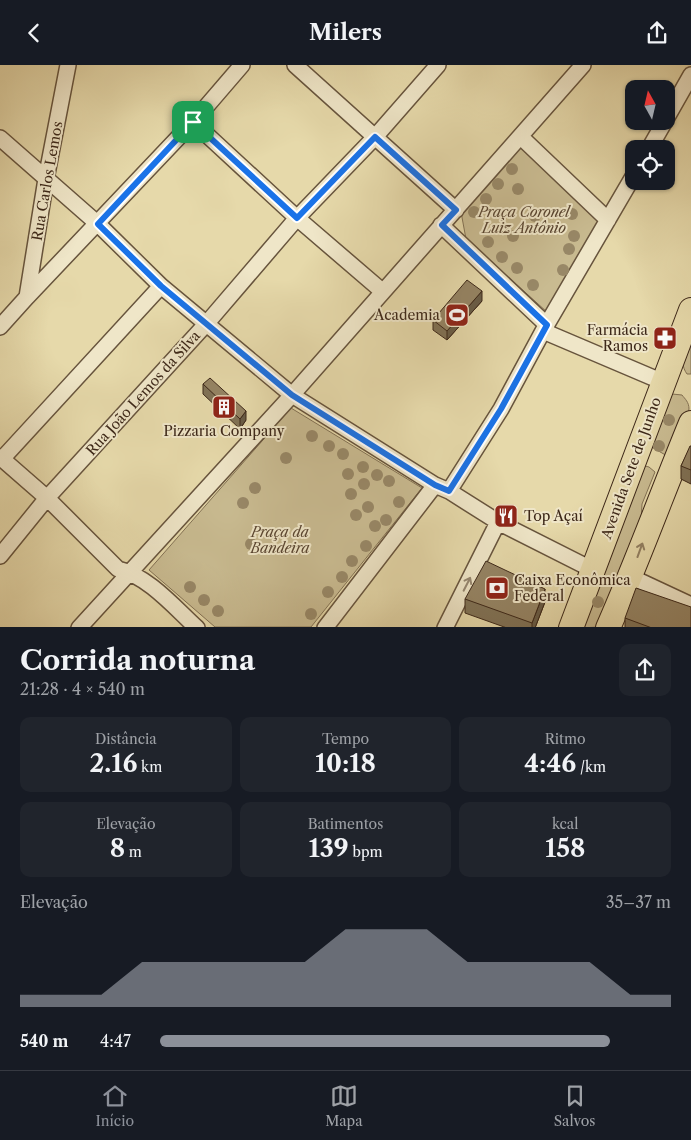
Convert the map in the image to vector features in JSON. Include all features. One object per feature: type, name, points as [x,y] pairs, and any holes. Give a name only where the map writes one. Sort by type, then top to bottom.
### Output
[{"type":"main road","name":"Avenida Sete de Junho","points":[[572,627],[691,309]]},
{"type":"main road","points":[[608,627],[631,577],[655,511],[691,423]]},
{"type":"main road","points":[[630,470],[635,463],[644,460],[652,461],[658,466],[660,473],[653,497],[655,511]]},
{"type":"street","name":"Rua Carlos Lemos","points":[[27,297],[46,179],[68,65]]},
{"type":"street","points":[[0,327],[193,122],[242,65]]},
{"type":"street","points":[[295,65],[456,210]]},
{"type":"street","name":"Rua João Lemos da Silva","points":[[0,556],[47,498],[207,323],[297,218],[375,137],[438,65]]},
{"type":"street","points":[[79,627],[292,395],[583,65]]},
{"type":"street","points":[[675,102],[690,73]]},
{"type":"street","points":[[193,122],[297,218],[382,291]]},
{"type":"street","points":[[521,137],[608,220]]},
{"type":"street","points":[[0,139],[98,224],[161,286],[292,395],[435,485],[449,491],[498,522],[593,570]]},
{"type":"street","points":[[449,491],[501,409],[545,328],[625,190]]},
{"type":"street","points":[[442,225],[545,328],[663,382]]},
{"type":"street","points":[[161,286],[1,458],[47,498],[118,569],[130,572],[141,579],[197,627]]},
{"type":"street","points":[[325,627],[435,485]]},
{"type":"street","points":[[445,627],[498,522]]},
{"type":"street","points":[[631,577],[691,605]]},
{"type":"green space","name":"Praça Coronel Luiz Antônio","points":[[519,146],[563,184],[599,223],[547,312],[466,239],[461,212]]},
{"type":"green space","points":[[691,329],[691,374],[687,374],[684,369],[683,358]]},
{"type":"green space","points":[[672,394],[682,395],[688,403],[689,409],[669,457],[648,445],[666,398]]},
{"type":"green space","name":"Praça da Bandeira","points":[[291,408],[422,488],[311,627],[215,627],[149,570]]},
{"type":"green space","points":[[641,465],[649,467],[655,472],[642,504],[641,522],[599,627],[579,627]]},
{"type":"building","points":[[467,280],[482,291],[447,331],[433,320]]},
{"type":"building","points":[[210,378],[246,411],[240,419],[203,384]]},
{"type":"building","points":[[691,446],[691,470],[681,466]]},
{"type":"building","name":"Caixa Econômica Federal","points":[[486,561],[545,589],[532,623],[465,599]]},
{"type":"building","points":[[636,588],[691,607],[691,627],[649,627],[625,618]]},
{"type":"place","name":"Academia","points":[[457,315]]},
{"type":"place","name":"Farmácia Ramos","points":[[665,338]]},
{"type":"place","name":"Pizzaria Company","points":[[224,407]]},
{"type":"place","name":"Top Açaí","points":[[506,516]]},
{"type":"place","name":"Caixa Econômica Federal","points":[[497,588]]},
{"type":"route","points":[[193,122],[297,218],[375,137],[456,210],[442,225],[547,325],[501,409],[449,491],[435,485],[292,395],[161,286],[98,224],[193,122]]}]
